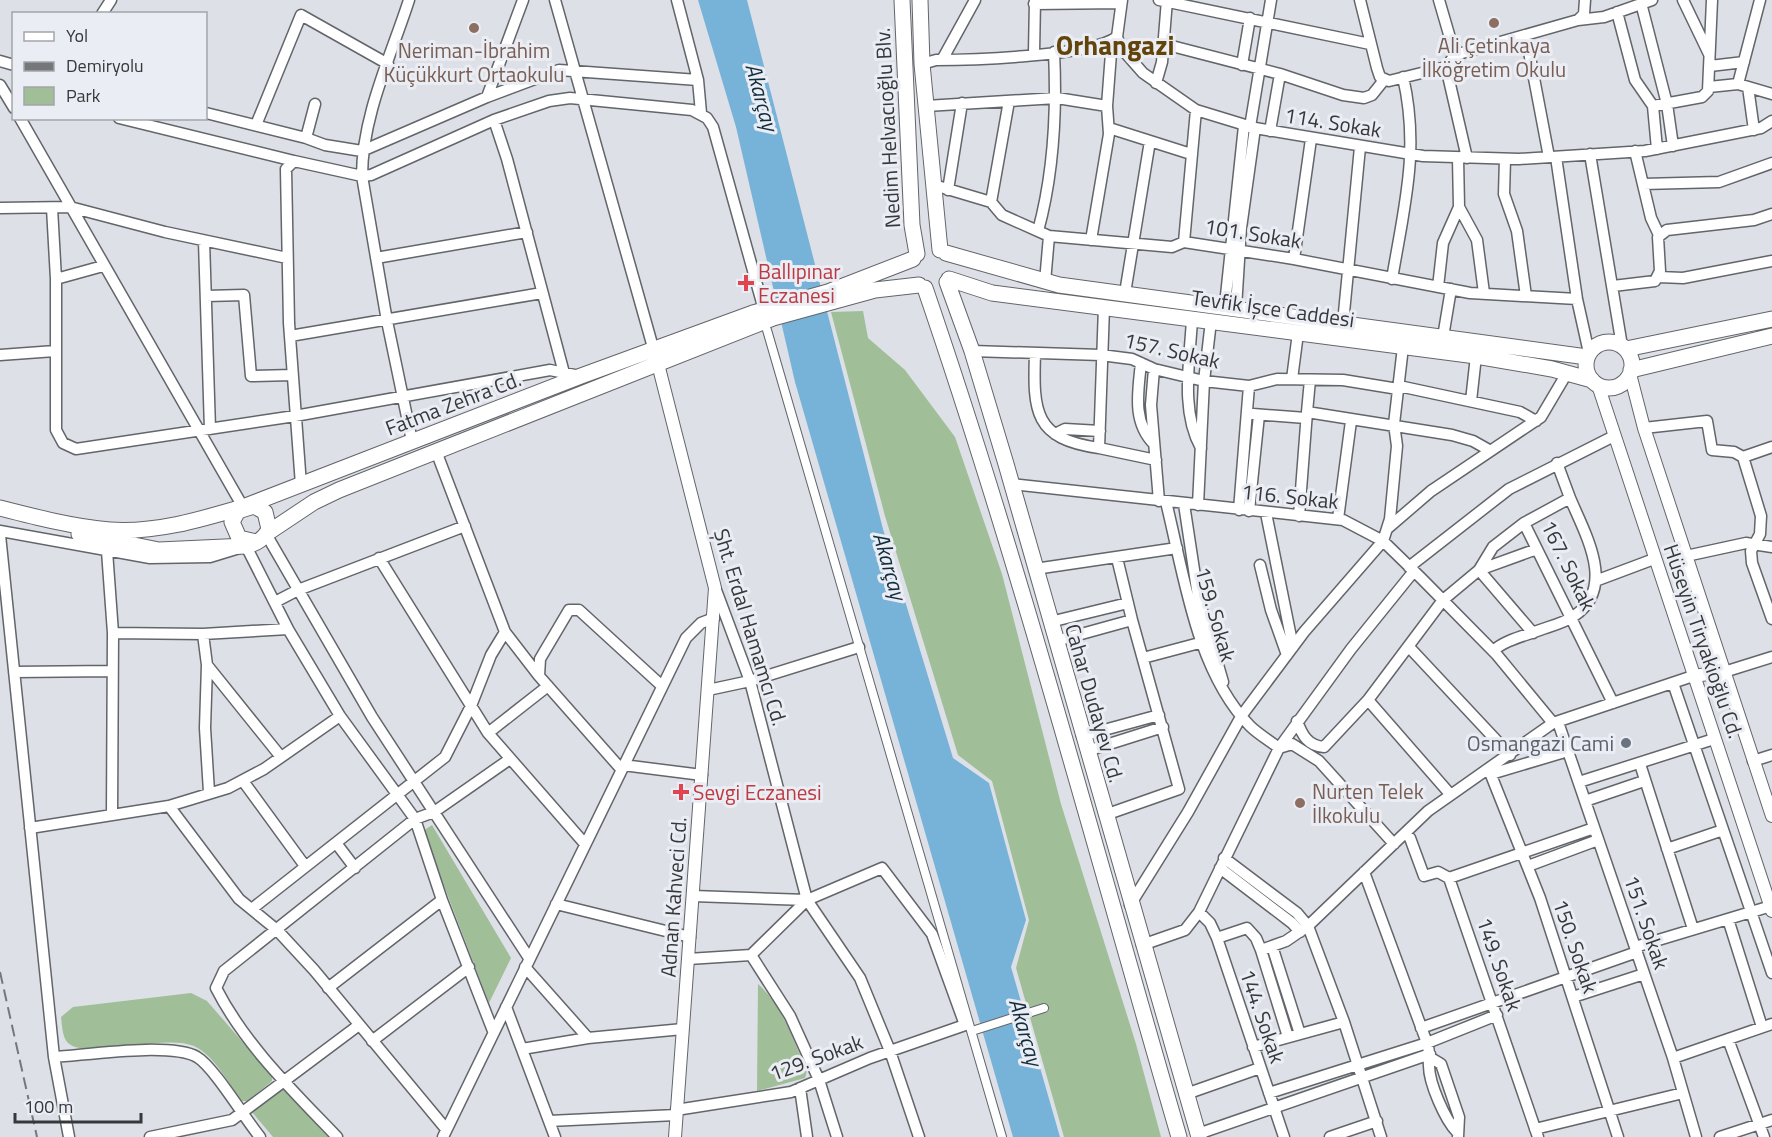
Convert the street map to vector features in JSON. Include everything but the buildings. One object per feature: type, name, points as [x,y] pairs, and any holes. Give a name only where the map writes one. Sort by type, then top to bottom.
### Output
[{"type":"main road","name":"Nedim Helvacıoğlu Blv.","points":[[902,0],[915,257]]},
{"type":"main road","name":"Nedim Helvacıoğlu Blv.","points":[[920,0],[926,106],[941,187],[943,252]]},
{"type":"main road","points":[[928,248],[943,252],[952,266],[948,281],[937,289],[922,287],[911,273],[915,257],[928,248]]},
{"type":"main road","name":"Tevfik İşce Caddesi","points":[[943,252],[1045,282],[1588,355]]},
{"type":"main road","name":"Fatma Zehra Cd.","points":[[0,508],[159,550],[256,541],[314,502],[339,490],[656,358],[829,297],[915,257]]},
{"type":"main road","name":"Tevfik İşce Caddesi","points":[[948,281],[992,292],[1476,356],[1568,373],[1595,383]]},
{"type":"main road","name":"Cahar Dudayev Cd.","points":[[948,281],[972,351],[1011,484],[1198,1136]]},
{"type":"main road","name":"Fatma Zehra Cd.","points":[[829,297],[875,290],[922,287]]},
{"type":"main road","name":"Cahar Dudayev Cd.","points":[[922,287],[972,426],[1038,640],[1179,1137]]},
{"type":"main road","points":[[1263,328],[1266,312]]},
{"type":"main road","points":[[1588,355],[1601,343],[1616,343],[1624,348],[1772,319]]},
{"type":"main road","points":[[1595,383],[1612,388],[1620,385],[1631,372],[1772,336]]},
{"type":"main road","name":"Hüseyin Tiryakioğlu Cd.","points":[[1624,348],[1631,359],[1631,372]]},
{"type":"main road","name":"Hüseyin Tiryakioğlu Cd.","points":[[1588,355],[1586,369],[1595,383]]},
{"type":"main road","name":"Fatma Zehra Cd.","points":[[0,516],[109,530],[141,530],[194,521],[243,507],[581,376],[656,358]]},
{"type":"main road","points":[[254,506],[265,512],[269,523],[256,541],[244,542],[233,528],[234,516],[243,507],[254,506]]},
{"type":"street","points":[[409,0],[362,152],[362,176],[387,321],[412,441]]},
{"type":"street","points":[[487,97],[523,0]]},
{"type":"street","points":[[555,0],[656,358]]},
{"type":"street","points":[[677,0],[699,80],[701,113]]},
{"type":"street","points":[[942,60],[975,0]]},
{"type":"street","points":[[1156,83],[1164,44],[1164,0],[1370,44]]},
{"type":"street","points":[[1230,307],[1241,228],[1250,127],[1271,0]]},
{"type":"street","points":[[1360,0],[1370,44],[1380,77],[1384,80]]},
{"type":"street","points":[[1439,0],[1455,55]]},
{"type":"street","points":[[1578,20],[1584,14],[1585,0]]},
{"type":"street","points":[[1683,0],[1710,54]]},
{"type":"street","points":[[1653,106],[1702,97],[1708,87],[1712,0]]},
{"type":"street","points":[[1754,130],[1743,86],[1744,62],[1760,0]]},
{"type":"street","points":[[1384,80],[1446,67],[1455,55],[1578,20],[1594,19],[1646,1],[1673,146]]},
{"type":"street","points":[[1034,53],[1035,2],[1121,2]]},
{"type":"street","name":"114. Sokak","points":[[1121,2],[1117,37],[1113,48],[1156,83],[1196,110],[1250,127],[1311,139],[1412,154],[1505,159],[1635,151],[1673,146],[1754,130],[1772,122]]},
{"type":"street","points":[[1617,12],[1635,80],[1653,106],[1657,148]]},
{"type":"street","points":[[256,125],[301,15],[388,64]]},
{"type":"street","points":[[1242,65],[1250,18]]},
{"type":"street","name":"Hüseyin Tiryakioğlu Cd.","points":[[1526,36],[1552,157],[1588,355]]},
{"type":"street","points":[[1164,44],[1280,74],[1343,95],[1364,98],[1379,90],[1384,80]]},
{"type":"street","points":[[922,64],[942,60],[1113,48],[1107,106],[1109,128],[1091,240]]},
{"type":"street","points":[[1038,231],[1052,169],[1057,98],[1054,52]]},
{"type":"street","points":[[1710,66],[1744,62]]},
{"type":"street","points":[[1438,287],[1443,243],[1459,207],[1463,158],[1446,67]]},
{"type":"street","points":[[207,113],[306,138],[325,145],[362,152],[487,97],[559,70],[699,80]]},
{"type":"street","points":[[1270,131],[1280,74]]},
{"type":"street","points":[[1392,279],[1412,154],[1410,113],[1403,77]]},
{"type":"street","points":[[1708,87],[1743,86],[1772,94]]},
{"type":"street","points":[[4,88],[12,104]]},
{"type":"street","points":[[127,120],[362,176],[394,166],[494,120],[549,101],[570,98],[692,110],[701,113],[713,127],[771,316],[860,647],[1002,1137]]},
{"type":"street","points":[[926,106],[1057,98],[1107,106]]},
{"type":"street","points":[[991,202],[1009,101]]},
{"type":"street","points":[[941,187],[962,103]]},
{"type":"street","points":[[306,138],[315,104]]},
{"type":"street","points":[[1184,242],[1196,110]]},
{"type":"street","points":[[21,120],[103,266],[204,429],[243,507]]},
{"type":"street","points":[[494,120],[527,232],[564,373]]},
{"type":"street","points":[[1109,128],[1191,154]]},
{"type":"street","points":[[1294,259],[1311,139]]},
{"type":"street","points":[[1125,293],[1150,141]]},
{"type":"street","points":[[1342,323],[1360,147]]},
{"type":"street","points":[[1635,151],[1654,227],[1659,235],[1659,277]]},
{"type":"street","name":"Hüseyin Tiryakioğlu Cd.","points":[[1590,154],[1624,348]]},
{"type":"street","points":[[1505,159],[1504,194],[1517,231],[1526,296]]},
{"type":"street","points":[[294,161],[285,169],[290,336],[301,485]]},
{"type":"street","points":[[1643,184],[1719,182],[1772,163]]},
{"type":"street","name":"101. Sokak","points":[[941,187],[991,202],[1002,215],[1049,237],[1172,247],[1184,242],[1294,259],[1450,289],[1577,299]]},
{"type":"street","points":[[0,208],[70,207],[287,258]]},
{"type":"street","points":[[1459,207],[1477,240],[1484,293]]},
{"type":"street","points":[[52,208],[56,279],[56,430],[63,443],[76,449],[295,416],[550,370],[581,376]]},
{"type":"street","points":[[1659,235],[1679,227],[1754,220],[1772,214]]},
{"type":"street","points":[[376,258],[527,232]]},
{"type":"street","points":[[1045,282],[1049,237]]},
{"type":"street","points":[[204,240],[206,296],[204,429]]},
{"type":"street","points":[[1613,286],[1655,281],[1659,277],[1683,278],[1772,261]]},
{"type":"street","points":[[56,279],[103,266]]},
{"type":"street","points":[[1443,337],[1450,289]]},
{"type":"street","points":[[290,336],[542,293]]},
{"type":"street","points":[[206,296],[244,295],[251,376],[292,375]]},
{"type":"street","points":[[1100,448],[1104,307]]},
{"type":"street","points":[[1192,319],[1189,376],[1192,432],[1201,448]]},
{"type":"street","points":[[1198,505],[1204,381],[1211,321]]},
{"type":"street","points":[[1292,379],[1298,333]]},
{"type":"street","points":[[1130,905],[1194,801],[1242,715],[1290,651],[1383,542],[1387,528],[1397,446],[1395,427],[1403,347]]},
{"type":"street","points":[[0,355],[55,351]]},
{"type":"street","name":"157. Sokak","points":[[972,351],[1101,354],[1132,359],[1154,369],[1204,381],[1249,386],[1277,379],[1343,380],[1398,387],[1470,401],[1520,412],[1536,421]]},
{"type":"street","points":[[1035,353],[1034,384],[1040,419],[1055,434],[1064,441],[1156,460]]},
{"type":"street","points":[[1470,401],[1476,356]]},
{"type":"street","name":"Şht. Erdal Hamamcı Cd.","points":[[656,358],[715,588],[750,681],[807,900],[860,978],[890,1051],[919,1137]]},
{"type":"street","points":[[1141,363],[1138,414],[1146,436],[1155,444]]},
{"type":"street","name":"159. Sokak","points":[[1154,369],[1151,405],[1156,460],[1163,501],[1215,677],[1250,726],[1279,748]]},
{"type":"street","name":"Hüseyin Tiryakioğlu Cd.","points":[[1631,372],[1644,428],[1772,816]]},
{"type":"street","points":[[1387,528],[1431,491],[1489,450],[1536,421],[1546,410],[1568,373]]},
{"type":"street","points":[[1299,516],[1310,380]]},
{"type":"street","name":"Hüseyin Tiryakioğlu Cd.","points":[[1595,383],[1771,909]]},
{"type":"street","points":[[1244,510],[1249,386]]},
{"type":"street","points":[[1247,414],[1306,415],[1452,435],[1473,441],[1489,450]]},
{"type":"street","points":[[1244,510],[1259,415]]},
{"type":"street","points":[[1338,519],[1351,421]]},
{"type":"street","points":[[1644,428],[1707,421],[1712,450],[1734,452],[1743,457],[1761,516],[1756,545],[1751,551],[1752,563],[1772,619]]},
{"type":"street","points":[[1055,434],[1065,429],[1100,431]]},
{"type":"street","points":[[1142,945],[1185,930],[1199,912],[1279,748],[1412,569],[1509,489],[1614,436]]},
{"type":"street","points":[[1743,457],[1772,447]]},
{"type":"street","points":[[436,451],[505,632],[539,676],[622,767],[702,775]]},
{"type":"street","name":"167. Sokak","points":[[1557,463],[1570,498],[1524,523],[1613,703]]},
{"type":"street","name":"116. Sokak","points":[[1011,484],[1338,519],[1383,542],[1412,569],[1493,651],[1555,722]]},
{"type":"street","points":[[1493,651],[1499,646],[1572,618],[1584,609],[1598,580],[1589,543],[1570,498]]},
{"type":"street","points":[[1143,658],[1206,641],[1184,504]]},
{"type":"street","points":[[1266,513],[1290,651]]},
{"type":"street","points":[[1297,721],[1306,739],[1314,746],[1324,747],[1368,700],[1443,600],[1479,570],[1493,547],[1524,523]]},
{"type":"street","points":[[275,602],[298,590],[465,526]]},
{"type":"street","points":[[69,1137],[54,1057],[0,533],[150,558],[210,558],[256,541]]},
{"type":"street","points":[[256,541],[298,590],[414,783],[527,963],[588,1038]]},
{"type":"street","points":[[256,541],[275,602],[288,629],[340,716],[415,819],[442,900],[494,1031]]},
{"type":"street","points":[[1686,556],[1746,543],[1772,547]]},
{"type":"street","points":[[1035,568],[1177,548]]},
{"type":"street","points":[[1479,570],[1537,549]]},
{"type":"street","points":[[107,551],[113,633],[112,815]]},
{"type":"street","points":[[379,558],[488,733],[585,844]]},
{"type":"street","points":[[1117,558],[1132,621],[1179,789],[1194,801]]},
{"type":"street","points":[[1598,580],[1654,559]]},
{"type":"street","points":[[1260,565],[1271,610],[1290,651]]},
{"type":"street","points":[[1479,570],[1533,633]]},
{"type":"street","name":"Adnan Kahveci Cd.","points":[[675,1137],[715,588]]},
{"type":"street","points":[[1050,622],[1128,603]]},
{"type":"street","points":[[539,676],[540,659],[569,610],[579,610],[662,686]]},
{"type":"street","points":[[169,806],[239,898],[277,930],[328,988],[445,1133],[686,638],[700,623],[714,618]]},
{"type":"street","points":[[1056,641],[1132,621]]},
{"type":"street","points":[[113,633],[203,634],[288,629]]},
{"type":"street","points":[[253,908],[399,795],[450,751],[491,656],[505,632]]},
{"type":"street","points":[[203,634],[207,665],[205,729],[209,792]]},
{"type":"street","points":[[708,690],[750,681],[860,647]]},
{"type":"street","points":[[1409,647],[1510,754]]},
{"type":"street","points":[[1261,950],[1304,929],[1405,833],[1450,794],[1490,772],[1510,754],[1555,722],[1693,676],[1724,672],[1772,657]]},
{"type":"street","points":[[207,665],[281,757]]},
{"type":"street","points":[[14,672],[112,671]]},
{"type":"street","points":[[1673,683],[1772,973]]},
{"type":"street","points":[[488,733],[548,686]]},
{"type":"street","points":[[1368,700],[1450,794]]},
{"type":"street","points":[[1082,736],[1159,715]]},
{"type":"street","points":[[30,828],[169,806],[243,781],[340,716]]},
{"type":"street","name":"151. Sokak","points":[[1555,722],[1579,782],[1673,1058],[1696,1137]]},
{"type":"street","points":[[1087,752],[1163,727]]},
{"type":"street","points":[[1579,782],[1714,739]]},
{"type":"street","points":[[1279,748],[1292,744],[1320,761],[1394,844]]},
{"type":"street","points":[[1490,772],[1568,751]]},
{"type":"street","points":[[1753,760],[1772,755]]},
{"type":"street","points":[[337,1137],[285,1082],[232,1020],[216,988],[224,971],[415,819],[434,812],[510,759]]},
{"type":"street","points":[[1640,764],[1694,929]]},
{"type":"street","name":"150. Sokak","points":[[1490,772],[1528,866],[1567,977],[1618,1137]]},
{"type":"street","points":[[1585,801],[1644,780]]},
{"type":"street","points":[[243,781],[305,866]]},
{"type":"street","points":[[1105,815],[1179,789]]},
{"type":"street","points":[[1405,833],[1410,838],[1424,876],[1438,872],[1449,878],[1594,828]]},
{"type":"street","points":[[1667,849],[1723,830]]},
{"type":"street","points":[[1528,866],[1598,840]]},
{"type":"street","points":[[336,843],[355,868]]},
{"type":"street","points":[[1222,863],[1297,913],[1344,1022],[1382,1137]]},
{"type":"street","points":[[688,959],[751,956],[807,900],[882,868],[932,934],[969,1028]]},
{"type":"street","points":[[1364,872],[1429,1052],[1428,1067],[1445,1116],[1457,1134]]},
{"type":"street","name":"149. Sokak","points":[[1449,878],[1537,1133]]},
{"type":"street","points":[[693,896],[807,900]]},
{"type":"street","points":[[328,988],[442,900]]},
{"type":"street","points":[[556,904],[690,937]]},
{"type":"street","points":[[1421,1028],[1567,977],[1694,929],[1752,912],[1771,909]]},
{"type":"street","name":"144. Sokak","points":[[1199,912],[1210,923],[1216,938],[1284,1137]]},
{"type":"street","points":[[1673,1058],[1767,1026],[1728,919]]},
{"type":"street","points":[[1216,938],[1247,928],[1256,938],[1288,1037]]},
{"type":"street","points":[[1272,946],[1300,1034]]},
{"type":"street","points":[[751,956],[790,1016],[819,1080],[837,1137]]},
{"type":"street","points":[[372,1041],[469,967]]},
{"type":"street","points":[[1574,997],[1644,974]]},
{"type":"street","points":[[506,1007],[555,1137]]},
{"type":"street","points":[[969,1028],[1044,1008]]},
{"type":"street","points":[[1269,1093],[1429,1052],[1497,1015]]},
{"type":"street","points":[[1253,1047],[1344,1022]]},
{"type":"street","points":[[150,1137],[184,1134],[232,1120],[359,1025]]},
{"type":"street","name":"129. Sokak","points":[[549,1121],[676,1112],[791,1092],[890,1051],[969,1028]]},
{"type":"street","points":[[522,1049],[588,1038],[683,1029]]},
{"type":"street","points":[[1728,1039],[1764,1137]]},
{"type":"street","points":[[54,1057],[173,1050],[197,1057],[209,1068],[260,1137]]},
{"type":"street","points":[[1186,1094],[1260,1068]]},
{"type":"street","points":[[1198,1136],[1275,1108],[1360,1071]]},
{"type":"street","points":[[800,1088],[807,1137]]},
{"type":"street","points":[[1537,1133],[1609,1111],[1683,1093]]},
{"type":"street","points":[[1720,1137],[1772,1119]]},
{"type":"street","points":[[1330,1137],[1377,1121]]},
{"type":"green space","points":[[863,311],[868,338],[905,370],[955,437],[1002,574],[1061,804],[1136,1044],[1161,1137],[1064,1137],[1016,968],[1029,920],[992,781],[958,755],[885,516],[831,312]]},
{"type":"green space","points":[[432,825],[511,958],[489,1003],[423,831]]},
{"type":"green space","points":[[758,984],[781,1013],[807,1071],[805,1078],[757,1091]]},
{"type":"green space","points":[[191,993],[207,1001],[272,1076],[272,1081],[248,1101],[241,1101],[214,1063],[194,1046],[164,1043],[92,1049],[78,1048],[68,1043],[65,1037],[61,1017],[73,1007]]},
{"type":"green space","points":[[283,1089],[328,1137],[273,1137],[252,1112]]},
{"type":"water","name":"Akarçay","points":[[698,0],[747,0],[883,529],[953,758],[989,783],[1026,920],[1011,967],[1060,1137],[1013,1137],[795,382],[736,127]]},
{"type":"railway","points":[[0,972],[37,1137]]},
{"type":"place","name":"Ali Çetinkaya İlköğretim Okulu","points":[[1494,23]]},
{"type":"place","name":"Neriman-İbrahim Küçükkurt Ortaokulu","points":[[474,28]]},
{"type":"place","name":"Ballıpınar Eczanesi","points":[[746,283]]},
{"type":"place","name":"Osmangazi Cami","points":[[1626,743]]},
{"type":"place","name":"Sevgi Eczanesi","points":[[681,792]]},
{"type":"place","name":"Nurten Telek İlkokulu","points":[[1300,803]]},
{"type":"district","name":"Orhangazi","points":[[1115,44]]}]
